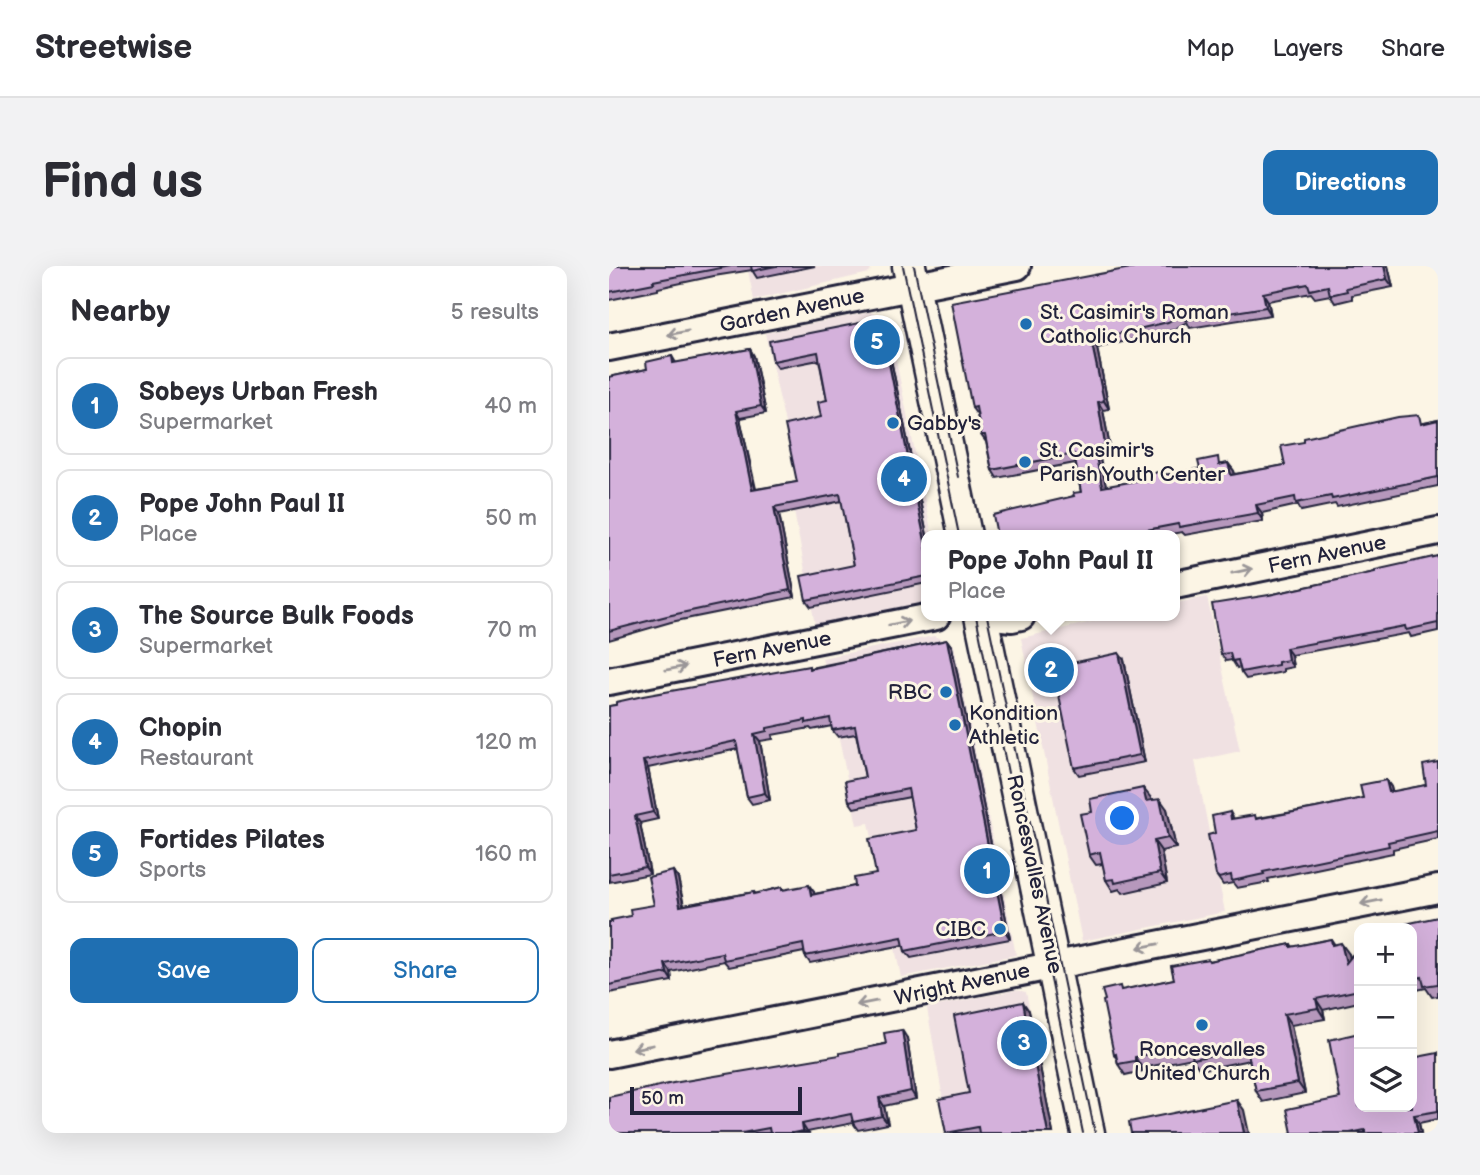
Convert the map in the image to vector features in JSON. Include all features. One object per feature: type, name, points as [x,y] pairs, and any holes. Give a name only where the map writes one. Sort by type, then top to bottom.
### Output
[{"type":"street","name":"Garden Avenue","points":[[609,347],[911,276],[1017,266]]},
{"type":"street","points":[[911,276],[964,530]]},
{"type":"street","name":"Fern Avenue","points":[[1180,584],[1438,531]]},
{"type":"street","name":"Fern Avenue","points":[[609,681],[921,619]]},
{"type":"street","name":"Roncesvalles Avenue","points":[[982,621],[1088,1133]]},
{"type":"street","name":"Wright Avenue","points":[[609,1054],[1438,889]]},
{"type":"shaded area","points":[[747,266],[873,266],[869,273],[754,300]]},
{"type":"shaded area","points":[[870,312],[888,322],[931,530],[921,530],[921,603],[815,625],[789,484],[798,482],[765,333]]},
{"type":"shaded area","points":[[1207,597],[1240,751],[1195,761],[1225,912],[1082,941],[1021,638],[1096,621],[1180,621],[1180,602]]},
{"type":"shaded area","points":[[934,636],[954,645],[1016,955],[901,977],[869,823],[857,825],[822,658]]},
{"type":"shaded area","points":[[1016,990],[1026,992],[1054,1133],[949,1133],[927,1008]]},
{"type":"building","points":[[609,266],[731,266],[609,292]]},
{"type":"building","points":[[751,266],[776,266],[752,271]]},
{"type":"building","points":[[1141,266],[1384,266],[1387,279],[1346,288],[1347,291],[1330,295],[1328,286],[1310,290],[1308,284],[1263,293],[1266,307],[1185,320],[1183,313],[1168,322],[1091,340],[1104,401],[1098,402],[1105,445],[1094,447],[1102,487],[1141,480],[1140,476],[1163,471],[1164,475],[1200,469],[1198,461],[1218,457],[1219,465],[1228,463],[1231,475],[1285,465],[1281,446],[1304,442],[1304,438],[1398,417],[1419,415],[1421,424],[1438,420],[1438,477],[1332,499],[1331,496],[1296,503],[1295,497],[1256,505],[1258,513],[1179,527],[1178,524],[1146,530],[996,530],[993,515],[1081,492],[1074,454],[992,470],[976,407],[972,408],[951,302]]},
{"type":"building","points":[[880,319],[923,530],[921,577],[806,600],[801,576],[854,565],[840,494],[774,507],[790,590],[609,631],[609,377],[647,369],[646,362],[672,356],[673,363],[750,349],[761,406],[736,411],[752,490],[797,482],[785,425],[821,417],[818,402],[827,400],[818,352],[773,361],[769,341]]},
{"type":"building","points":[[1438,556],[1438,623],[1406,630],[1405,626],[1286,648],[1288,660],[1278,662],[1278,665],[1241,672],[1238,660],[1232,661],[1230,653],[1221,654],[1212,604],[1269,595]]},
{"type":"building","points":[[947,640],[1005,931],[905,951],[902,937],[805,956],[803,944],[724,960],[722,953],[665,964],[667,973],[609,985],[609,922],[631,916],[630,909],[654,905],[648,877],[673,871],[680,906],[782,887],[782,890],[809,885],[811,895],[855,886],[854,878],[876,874],[869,839],[916,830],[908,789],[849,801],[845,781],[865,777],[855,726],[832,730],[830,718],[806,723],[806,720],[767,728],[767,731],[754,734],[765,793],[747,797],[736,741],[643,761],[653,812],[635,816],[645,867],[609,874],[609,706],[643,696],[809,666],[809,669]]},
{"type":"building","points":[[1119,653],[1140,755],[1074,768],[1053,667]]},
{"type":"building","points":[[1438,762],[1438,831],[1388,842],[1389,846],[1232,881],[1231,875],[1219,878],[1216,875],[1208,835],[1215,833],[1212,816],[1230,812],[1231,819],[1255,815],[1256,819],[1316,808],[1363,798],[1360,785],[1386,780],[1389,792],[1426,785],[1423,765]]},
{"type":"building","points":[[1143,788],[1146,801],[1160,799],[1168,838],[1154,841],[1160,873],[1115,883],[1114,879],[1106,880],[1100,852],[1089,855],[1080,814],[1092,812],[1090,799]]},
{"type":"building","points":[[1438,917],[1438,984],[1424,986],[1422,977],[1417,978],[1417,923],[1410,923]]},
{"type":"building","name":"Roncesvalles United Church","points":[[1331,939],[1332,945],[1341,943],[1346,963],[1354,953],[1354,991],[1316,999],[1318,1008],[1284,1014],[1298,1083],[1256,1091],[1247,1048],[1193,1059],[1190,1046],[1135,1057],[1135,1061],[1118,1064],[1102,990],[1120,986],[1121,990],[1174,979],[1171,966],[1291,944],[1291,947]]},
{"type":"building","points":[[1023,1002],[1048,1133],[979,1133],[978,1127],[946,1133],[939,1099],[969,1093],[954,1016]]},
{"type":"building","points":[[902,1030],[911,1091],[879,1098],[882,1116],[853,1122],[851,1114],[802,1124],[803,1131],[793,1133],[770,1133],[769,1128],[742,1133],[609,1133],[609,1097],[673,1083],[840,1055],[886,1044],[884,1033]]},
{"type":"building","points":[[1354,1034],[1354,1112],[1417,1112],[1417,1057],[1438,1053],[1438,1111],[1414,1115],[1418,1133],[1365,1133],[1365,1130],[1350,1133],[1292,1133],[1287,1109],[1340,1098],[1329,1040]]},
{"type":"building","points":[[1237,1100],[1244,1133],[1131,1133],[1129,1122]]},
{"type":"tram line","points":[[903,266],[958,530]]},
{"type":"tram line","points":[[914,266],[958,477]]},
{"type":"tram line","points":[[977,621],[1008,773]]},
{"type":"tram line","points":[[988,621],[1095,1133]]},
{"type":"tram line","points":[[1048,965],[1083,1133]]},
{"type":"place","name":"St. Casimir's Roman Catholic Church","points":[[1026,324]]},
{"type":"place","name":"Fortides Pilates","points":[[877,342]]},
{"type":"place","name":"Gabby's","points":[[893,423]]},
{"type":"place","name":"St. Casimir's Parish Youth Center","points":[[1025,462]]},
{"type":"place","name":"Chopin","points":[[904,479]]},
{"type":"place","name":"Pope John Paul II","points":[[1051,670]]},
{"type":"place","name":"RBC","points":[[946,692]]},
{"type":"place","name":"Kondition Athletic","points":[[955,725]]},
{"type":"place","name":"Sobeys Urban Fresh","points":[[987,871]]},
{"type":"place","name":"CIBC","points":[[1000,929]]},
{"type":"place","name":"Roncesvalles United Church","points":[[1202,1025]]},
{"type":"place","name":"The Source Bulk Foods","points":[[1024,1043]]}]
